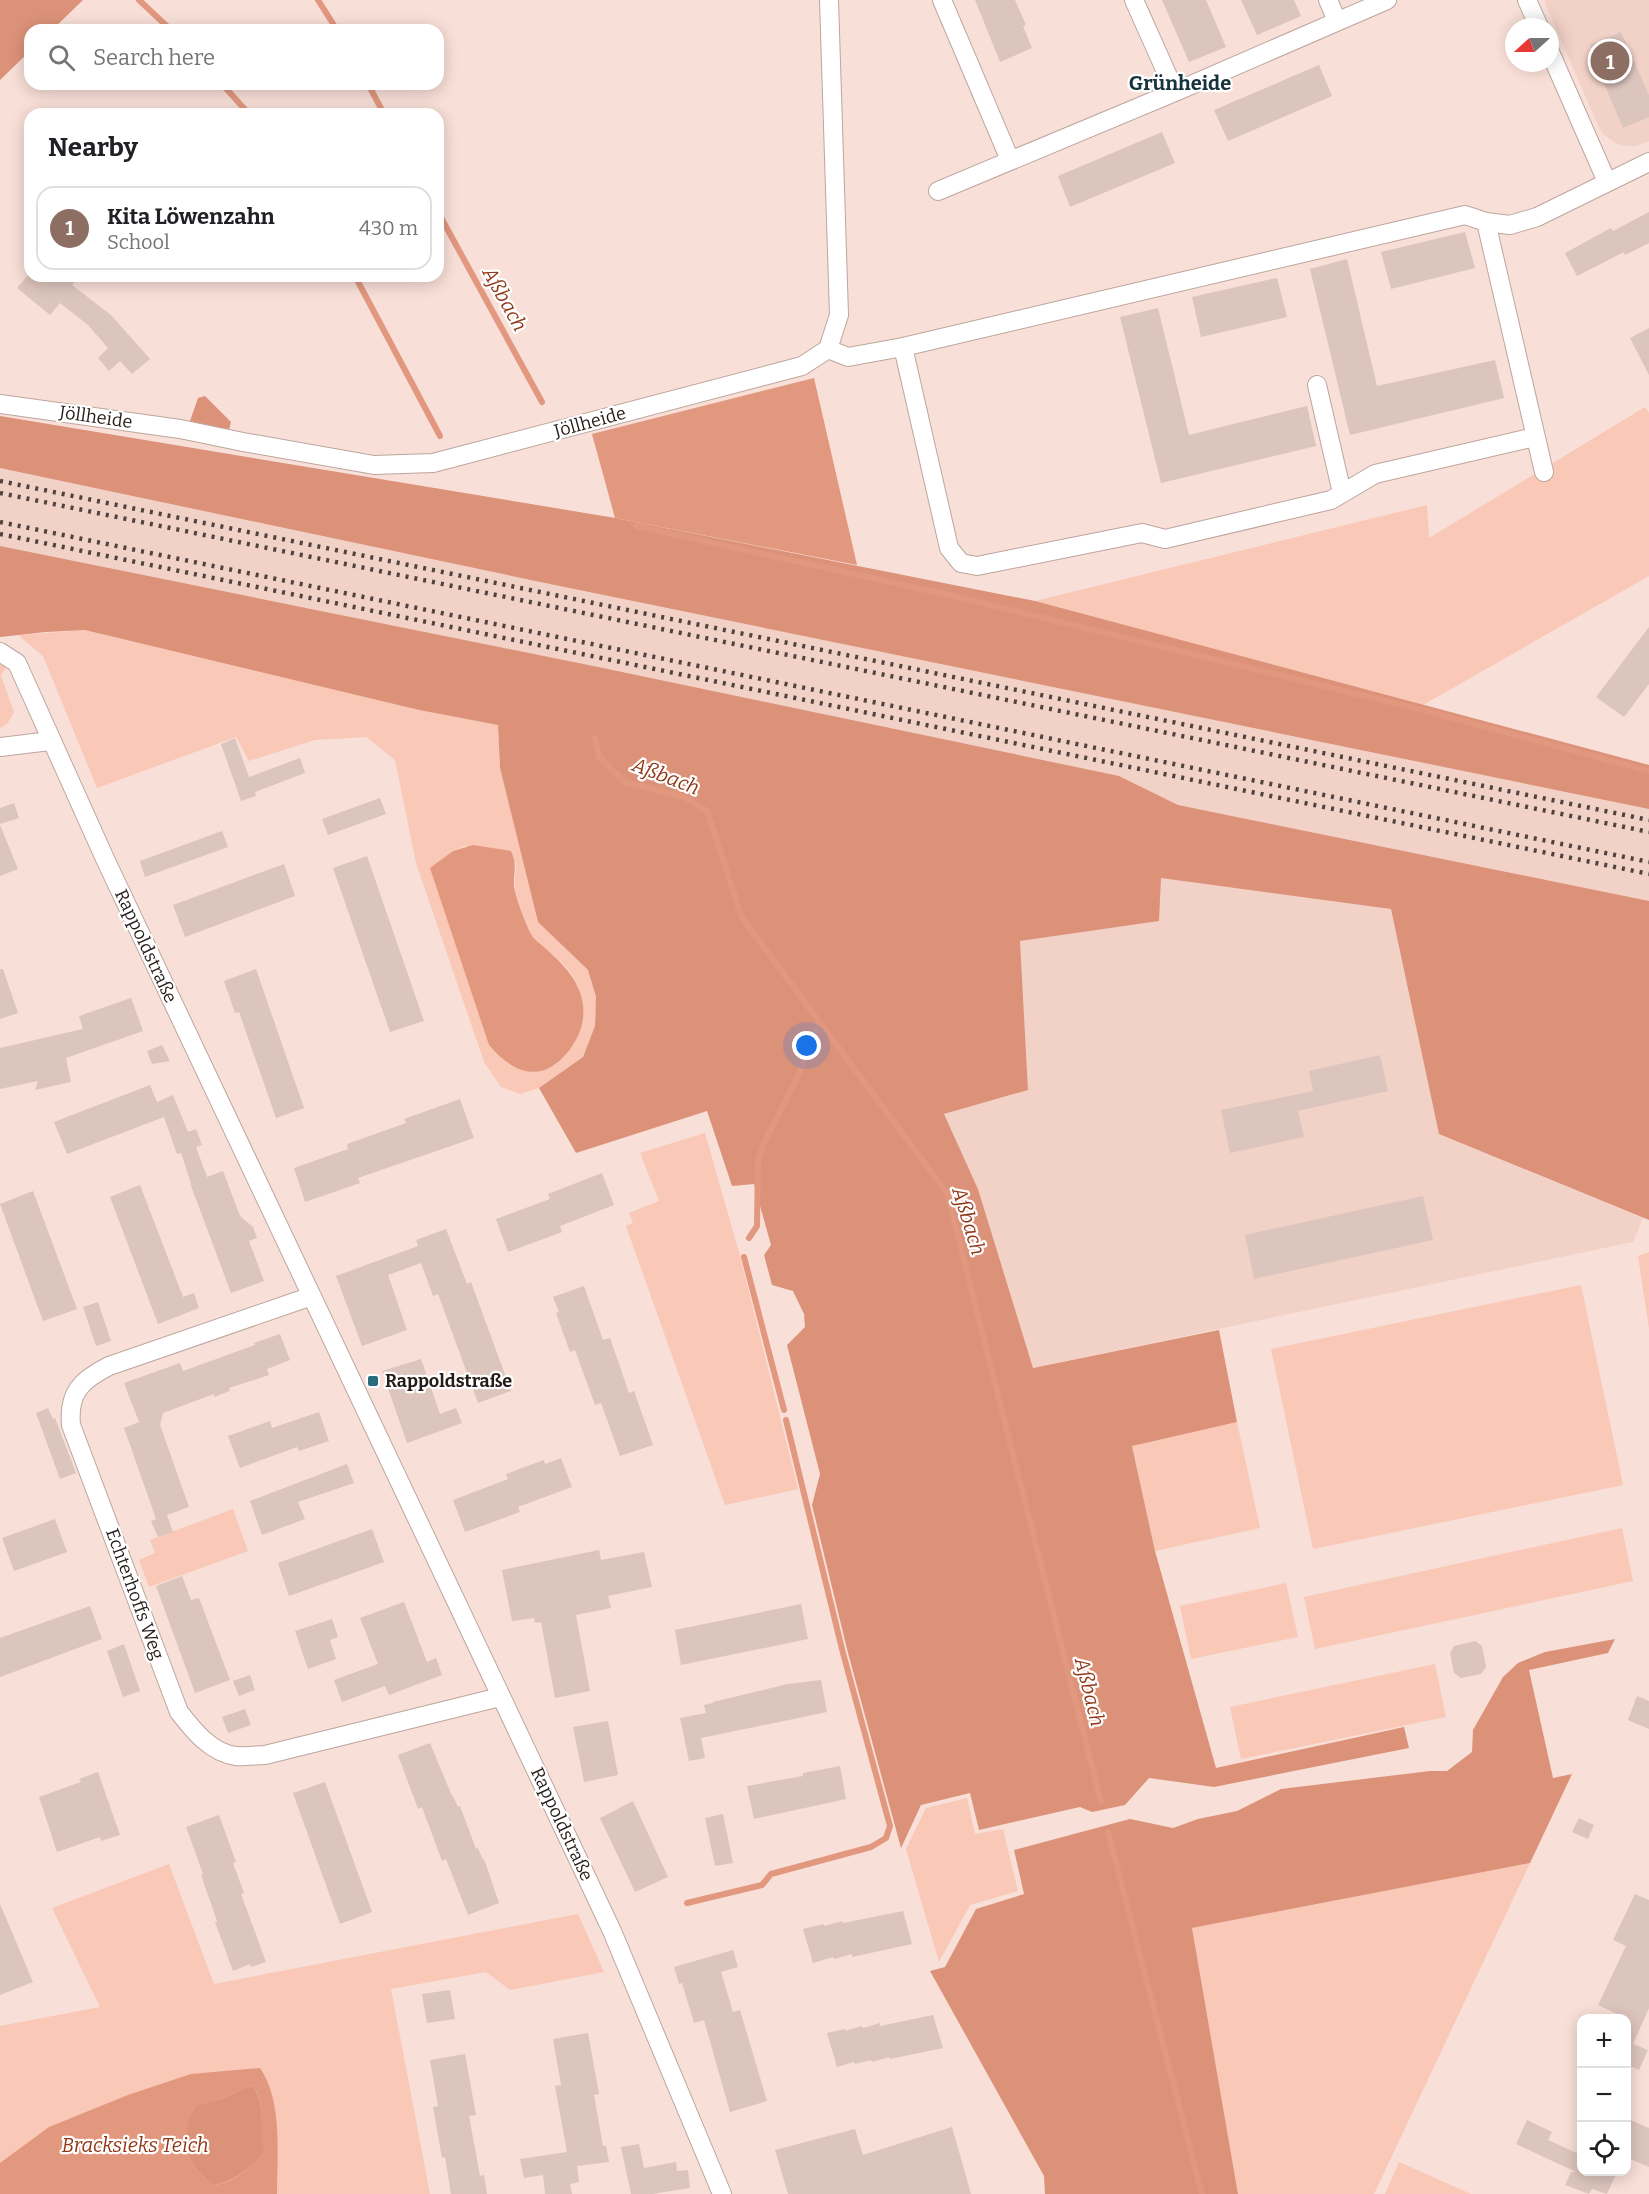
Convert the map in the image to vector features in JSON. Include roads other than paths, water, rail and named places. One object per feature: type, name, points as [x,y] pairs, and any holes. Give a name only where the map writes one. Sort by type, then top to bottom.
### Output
[{"type":"street","points":[[829,0],[839,315],[828,348],[848,357],[903,347],[1465,214],[1486,222],[1510,225],[1537,218],[1649,162]]},
{"type":"street","points":[[942,0],[1010,160]]},
{"type":"street","points":[[1134,0],[1174,92]]},
{"type":"street","points":[[1328,0],[1337,21]]},
{"type":"street","points":[[938,191],[1387,0]]},
{"type":"street","points":[[1527,0],[1535,18]]},
{"type":"street","points":[[1559,72],[1607,182]]},
{"type":"street","points":[[1486,222],[1544,472]]},
{"type":"street","points":[[903,347],[949,548],[961,563],[977,566],[1142,533],[1165,540],[1331,500],[1375,474],[1535,437]]},
{"type":"street","name":"Jöllheide","points":[[0,404],[180,429],[374,465],[432,463],[802,366],[828,348]]},
{"type":"street","points":[[1317,385],[1342,493]]},
{"type":"street","name":"Rappoldstraße","points":[[0,652],[17,663],[50,741],[612,1931],[722,2194]]},
{"type":"street","points":[[0,747],[50,741]]},
{"type":"street","name":"Echterhoffs Weg","points":[[312,1296],[109,1366],[93,1374],[78,1388],[70,1408],[71,1425],[179,1712],[196,1733],[214,1748],[234,1756],[265,1755],[500,1697]]},
{"type":"water","points":[[814,378],[857,565],[615,518],[592,434]]},
{"type":"water","points":[[473,845],[511,851],[515,865],[515,891],[529,929],[534,938],[570,974],[581,996],[583,1018],[578,1036],[568,1052],[548,1068],[528,1071],[518,1068],[508,1063],[489,1045],[430,868],[453,851]]},
{"type":"water","name":"Bracksieks Teich","points":[[260,2068],[272,2096],[275,2112],[278,2146],[277,2194],[0,2194],[0,2163],[49,2127],[128,2095],[191,2074]],"holes":[[[252,2085],[257,2092],[261,2108],[264,2151],[235,2178],[213,2185],[195,2168],[187,2150],[187,2128],[196,2106],[223,2098]]]},
{"type":"waterway","points":[[139,0],[165,24]]},
{"type":"waterway","name":"Aßbach","points":[[318,0],[333,24]]},
{"type":"waterway","points":[[227,90],[244,108]]},
{"type":"waterway","name":"Aßbach","points":[[371,90],[381,108]]},
{"type":"waterway","name":"Aßbach","points":[[444,223],[542,402]]},
{"type":"waterway","points":[[358,282],[440,436]]},
{"type":"waterway","points":[[636,526],[949,595],[1423,710],[1649,771]]},
{"type":"waterway","name":"Aßbach","points":[[595,738],[599,757],[625,782],[684,797],[707,811],[742,918],[947,1193],[1101,1802]]},
{"type":"waterway","points":[[749,1238],[757,1226],[758,1161],[764,1143],[798,1076],[819,1023]]},
{"type":"waterway","points":[[744,1257],[784,1410]]},
{"type":"waterway","points":[[687,1903],[762,1885],[771,1874],[871,1847],[886,1838],[890,1826],[843,1653],[786,1420]]},
{"type":"waterway","name":"Aßbach","points":[[1108,1832],[1202,2194]]},
{"type":"railway","points":[[0,481],[1649,820]]},
{"type":"railway","points":[[0,493],[1649,832]]},
{"type":"railway","points":[[0,522],[1649,862]]},
{"type":"railway","points":[[0,534],[1649,874]]},
{"type":"place","name":"Kita Löwenzahn","points":[[1610,61]]},
{"type":"place","name":"Rappoldstraße","points":[[373,1381]]},
{"type":"district","name":"Grünheide","points":[[1180,83]]}]
